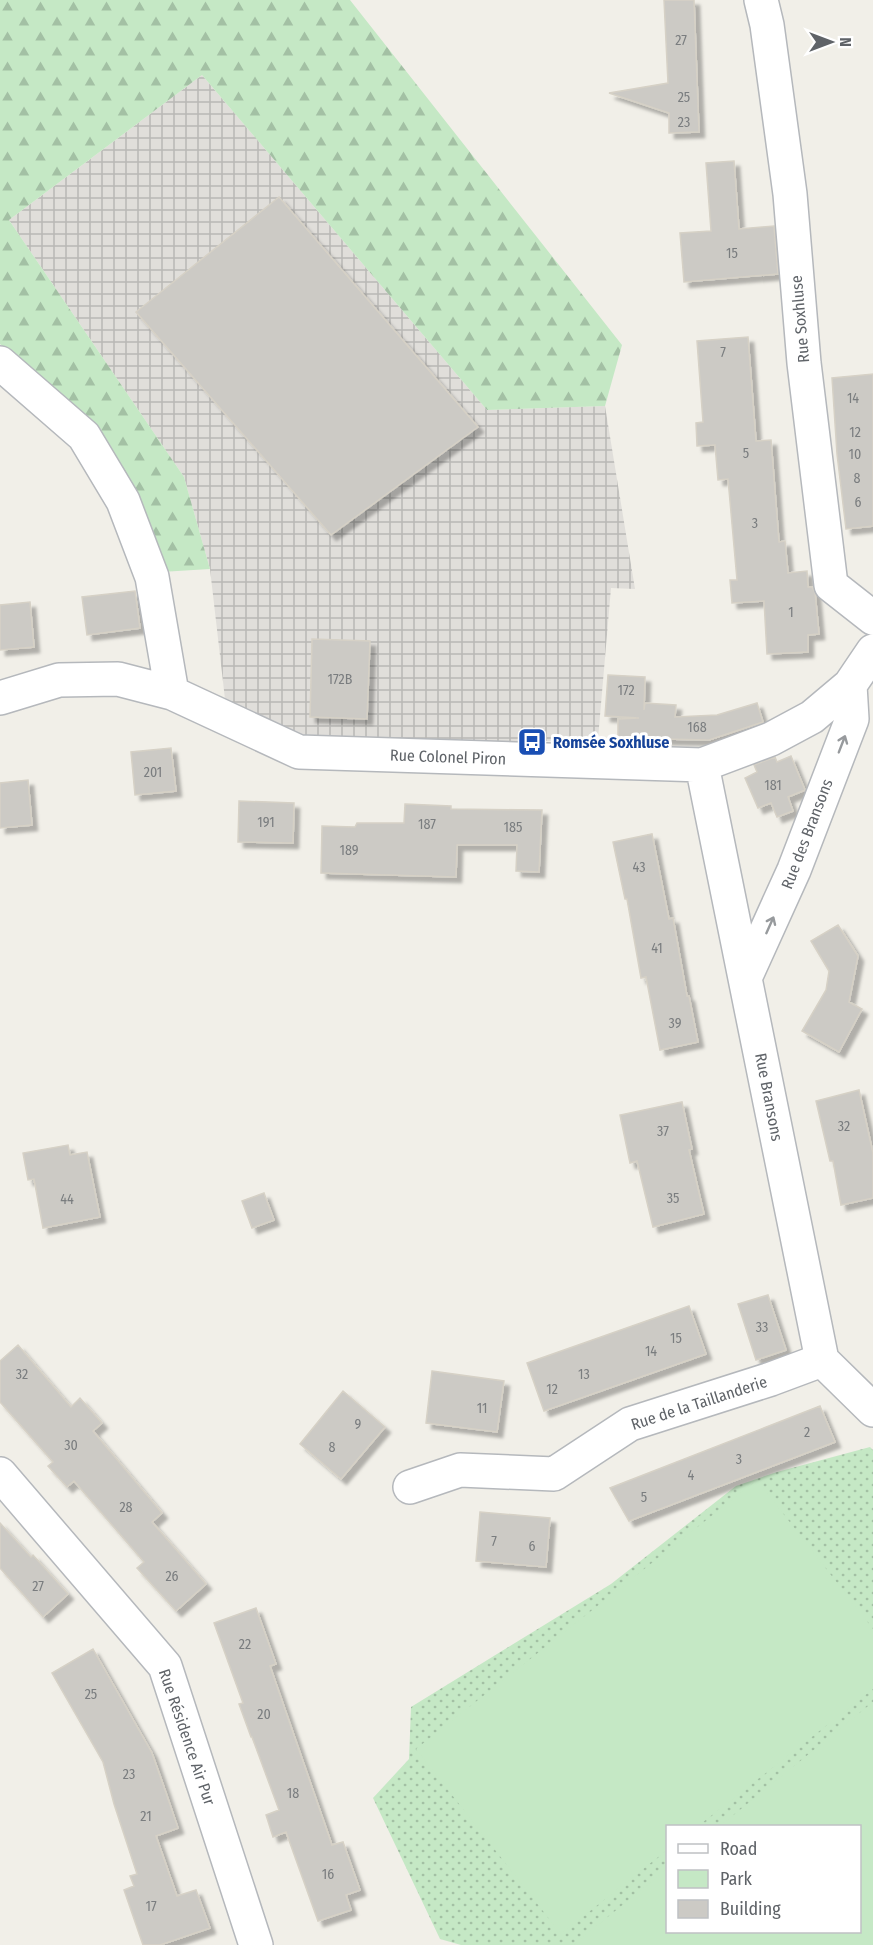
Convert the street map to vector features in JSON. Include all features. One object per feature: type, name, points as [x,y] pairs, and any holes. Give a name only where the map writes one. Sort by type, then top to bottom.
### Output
[{"type":"street","name":"Rue Soxhluse","points":[[761,0],[790,194],[804,363],[831,585],[873,618]]},
{"type":"street","points":[[0,363],[84,436],[123,501],[152,578],[172,693]]},
{"type":"street","name":"Rue Colonel Piron","points":[[0,698],[59,680],[118,679],[172,693],[299,752],[702,765],[771,739],[812,717],[850,685],[873,651]]},
{"type":"street","name":"Rue des Bransons","points":[[745,978],[794,870],[852,718],[850,685]]},
{"type":"street","name":"Rue Bransons","points":[[702,765],[822,1360]]},
{"type":"street","points":[[822,1360],[873,1410]]},
{"type":"street","name":"Rue de la Taillanderie","points":[[410,1487],[460,1470],[554,1474],[630,1424],[771,1379],[822,1360]]},
{"type":"street","name":"Rue Résidence Air Pur","points":[[0,1474],[165,1666],[256,1945]]},
{"type":"shaded area","points":[[202,75],[487,410],[605,406],[635,589],[611,588],[598,739],[333,749],[225,699],[210,569],[184,477],[9,220]]},
{"type":"green space","points":[[0,0],[350,0],[622,345],[605,406],[487,410],[202,75],[9,220],[184,477],[210,569],[161,572],[110,445],[0,344]]},
{"type":"green space","points":[[870,1447],[873,1450],[873,1945],[461,1945],[440,1939],[373,1798],[409,1759],[411,1707],[611,1584],[736,1486],[777,1472]]},
{"type":"green space","points":[[757,1480],[873,1629],[873,1689],[699,1825],[666,1825],[666,1851],[561,1934],[416,1749]]},
{"type":"green space","points":[[873,1702],[873,1945],[573,1945],[666,1870],[666,1933],[861,1933],[861,1825],[721,1825]]},
{"type":"building","points":[[664,0],[694,0],[699,132],[669,133],[669,113],[609,93],[668,83]]},
{"type":"building","points":[[734,161],[739,229],[774,226],[778,274],[684,282],[680,233],[711,231],[706,163]]},
{"type":"building","points":[[279,197],[478,427],[331,535],[136,312]]},
{"type":"building","points":[[748,337],[756,441],[771,440],[779,542],[785,541],[788,573],[807,571],[808,587],[812,587],[815,592],[819,634],[808,635],[808,652],[767,654],[764,601],[732,603],[730,580],[737,580],[728,479],[718,480],[715,445],[697,446],[696,423],[703,422],[697,341]]},
{"type":"building","points":[[873,374],[873,526],[846,529],[837,454],[832,378]]},
{"type":"building","points":[[135,591],[140,628],[87,635],[82,597]]},
{"type":"building","points":[[30,602],[34,647],[0,650],[0,605]]},
{"type":"building","points":[[312,639],[370,641],[367,719],[310,717]]},
{"type":"building","points":[[608,675],[645,677],[644,710],[645,703],[676,705],[675,717],[717,715],[757,703],[763,722],[709,740],[618,738],[618,719],[639,718],[605,716]]},
{"type":"building","points":[[171,748],[176,791],[135,795],[131,752]]},
{"type":"building","points":[[791,756],[805,790],[788,797],[793,811],[777,817],[771,803],[758,808],[745,778],[757,772],[754,765],[775,757],[777,762]]},
{"type":"building","points":[[28,780],[32,825],[0,828],[0,783]]},
{"type":"building","points":[[239,801],[294,803],[293,843],[238,842]]},
{"type":"building","points":[[405,804],[451,806],[451,809],[542,810],[539,872],[516,871],[517,845],[457,845],[456,877],[321,873],[322,826],[355,827],[357,823],[404,823]]},
{"type":"building","points":[[652,834],[669,919],[673,918],[698,1042],[660,1050],[646,977],[641,978],[627,899],[625,899],[613,842]]},
{"type":"building","points":[[838,925],[858,956],[849,1002],[862,1009],[839,1052],[802,1031],[826,990],[829,971],[811,941]]},
{"type":"building","points":[[859,1090],[873,1153],[873,1198],[841,1205],[833,1161],[830,1161],[816,1101]]},
{"type":"building","points":[[682,1102],[692,1149],[689,1150],[704,1214],[653,1227],[637,1161],[630,1163],[620,1115]]},
{"type":"building","points":[[68,1145],[70,1155],[87,1152],[100,1217],[43,1228],[34,1179],[28,1180],[23,1153]]},
{"type":"building","points":[[264,1193],[274,1220],[252,1228],[242,1201]]},
{"type":"building","points":[[768,1295],[786,1350],[756,1360],[738,1304]]},
{"type":"building","points":[[689,1306],[706,1354],[544,1411],[527,1363]]},
{"type":"building","points":[[18,1345],[71,1407],[80,1398],[102,1423],[93,1431],[162,1513],[152,1522],[206,1584],[176,1611],[137,1568],[144,1562],[74,1481],[67,1487],[48,1466],[53,1462],[0,1402],[0,1361]]},
{"type":"building","points":[[432,1371],[504,1381],[497,1432],[426,1423]]},
{"type":"building","points":[[343,1391],[385,1427],[341,1479],[300,1444]]},
{"type":"building","points":[[820,1406],[835,1442],[629,1521],[610,1488]]},
{"type":"building","points":[[480,1512],[550,1518],[546,1567],[476,1561]]},
{"type":"building","points":[[0,1523],[68,1594],[43,1617],[0,1568]]},
{"type":"building","points":[[256,1608],[276,1664],[270,1666],[332,1845],[343,1842],[360,1890],[346,1895],[351,1910],[318,1921],[286,1832],[273,1837],[266,1815],[279,1810],[239,1704],[243,1703],[214,1623]]},
{"type":"building","points":[[93,1649],[152,1753],[178,1828],[156,1836],[177,1896],[196,1890],[210,1928],[160,1945],[143,1945],[124,1890],[134,1886],[130,1876],[137,1874],[103,1762],[52,1673]]},
{"type":"place","name":"Romsée Soxhluse","points":[[532,742]]}]
